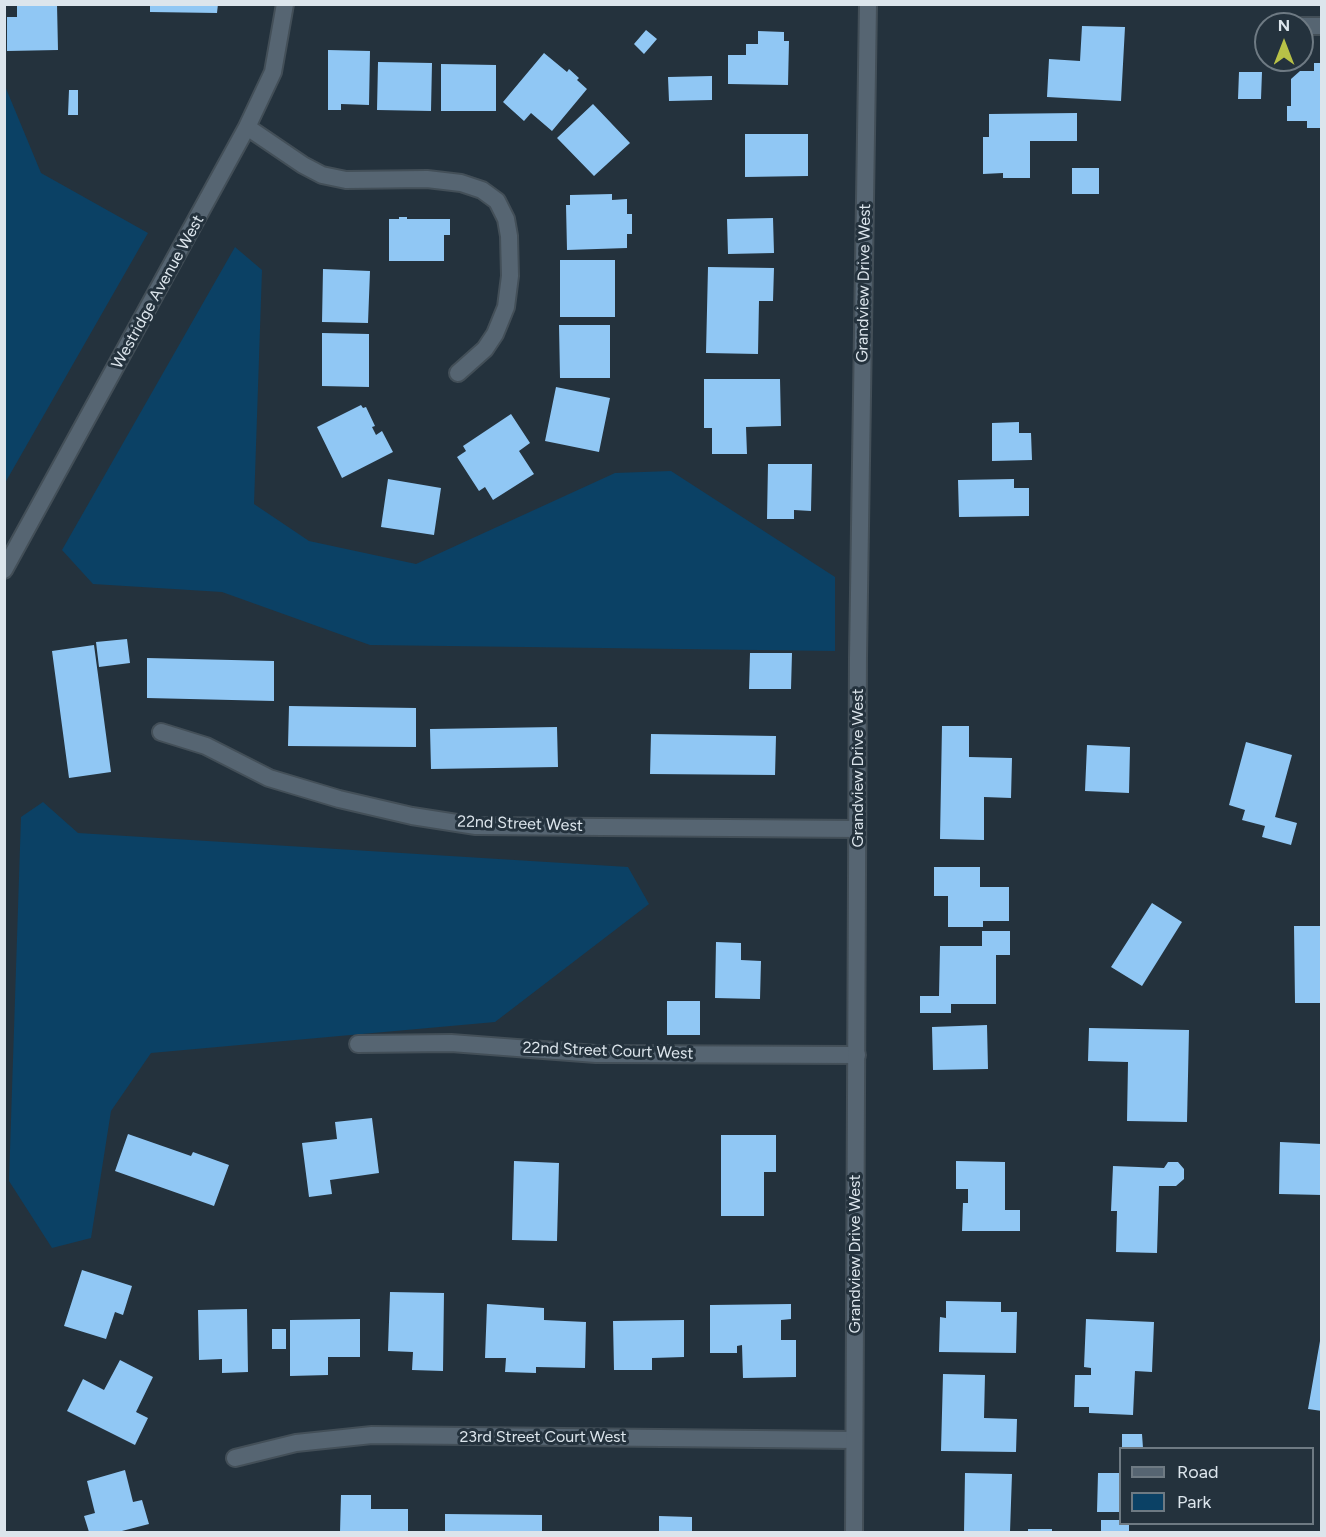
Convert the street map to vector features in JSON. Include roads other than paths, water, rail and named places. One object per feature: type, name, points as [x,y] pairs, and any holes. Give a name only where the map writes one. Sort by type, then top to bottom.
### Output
[{"type":"street","name":"Westridge Avenue West","points":[[4,570],[247,127],[273,72],[285,4]]},
{"type":"street","name":"Grandview Drive West","points":[[854,1533],[858,657],[868,4]]},
{"type":"street","points":[[247,127],[303,165],[322,175],[346,180],[427,179],[461,183],[482,190],[497,201],[506,219],[509,236],[510,276],[506,308],[495,334],[485,349],[458,373]]},
{"type":"street","name":"22nd Street West","points":[[161,732],[206,746],[269,778],[339,799],[412,816],[477,826],[857,829]]},
{"type":"street","name":"22nd Street Court West","points":[[358,1044],[451,1043],[596,1054],[857,1055]]},
{"type":"street","name":"23rd Street Court West","points":[[235,1458],[296,1443],[372,1435],[854,1440]]}]
